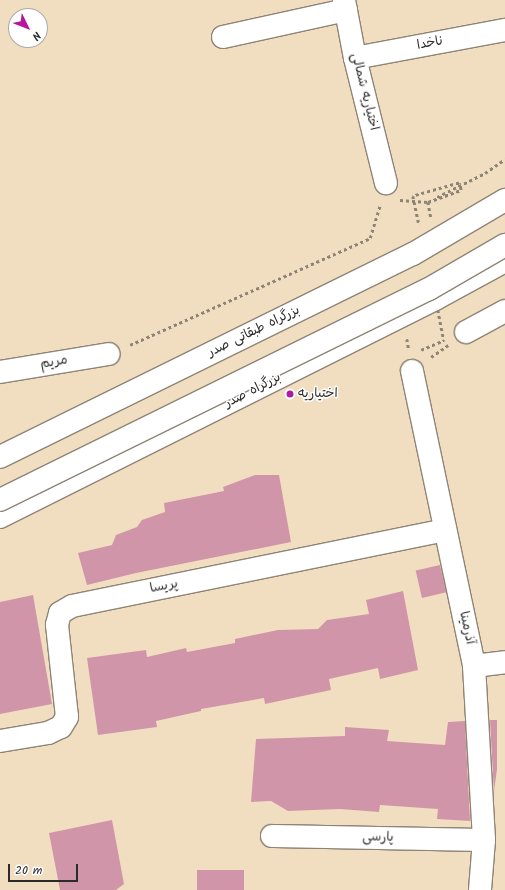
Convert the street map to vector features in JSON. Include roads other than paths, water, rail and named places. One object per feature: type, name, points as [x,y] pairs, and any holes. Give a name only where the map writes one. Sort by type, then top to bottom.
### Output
[{"type":"main road","points":[[222,38],[345,5]]},
{"type":"main road","name":"اختیاریه شمالی","points":[[345,5],[355,58],[386,183]]},
{"type":"main road","name":"ناخدا","points":[[355,58],[505,30]]},
{"type":"main road","points":[[0,449],[410,249],[505,194]]},
{"type":"main road","name":"بزرگراه طبقاتی صدر","points":[[0,457],[413,254],[505,200]]},
{"type":"main road","points":[[0,500],[429,289],[505,245]]},
{"type":"main road","name":"بزرگراه صدر","points":[[0,518],[404,315],[505,261]]},
{"type":"main road","points":[[466,332],[505,311]]},
{"type":"main road","name":"مریم","points":[[0,372],[109,354]]},
{"type":"main road","name":"آذرمینا","points":[[410,363],[474,666],[484,840],[480,890]]},
{"type":"main road","name":"پریسا","points":[[0,742],[48,733],[61,727],[67,718],[57,625],[60,614],[72,606],[445,530]]},
{"type":"main road","points":[[474,666],[505,662]]},
{"type":"main road","name":"پارسی","points":[[272,836],[484,840]]},
{"type":"place","name":"اختیاریه","points":[[290,394]]}]
